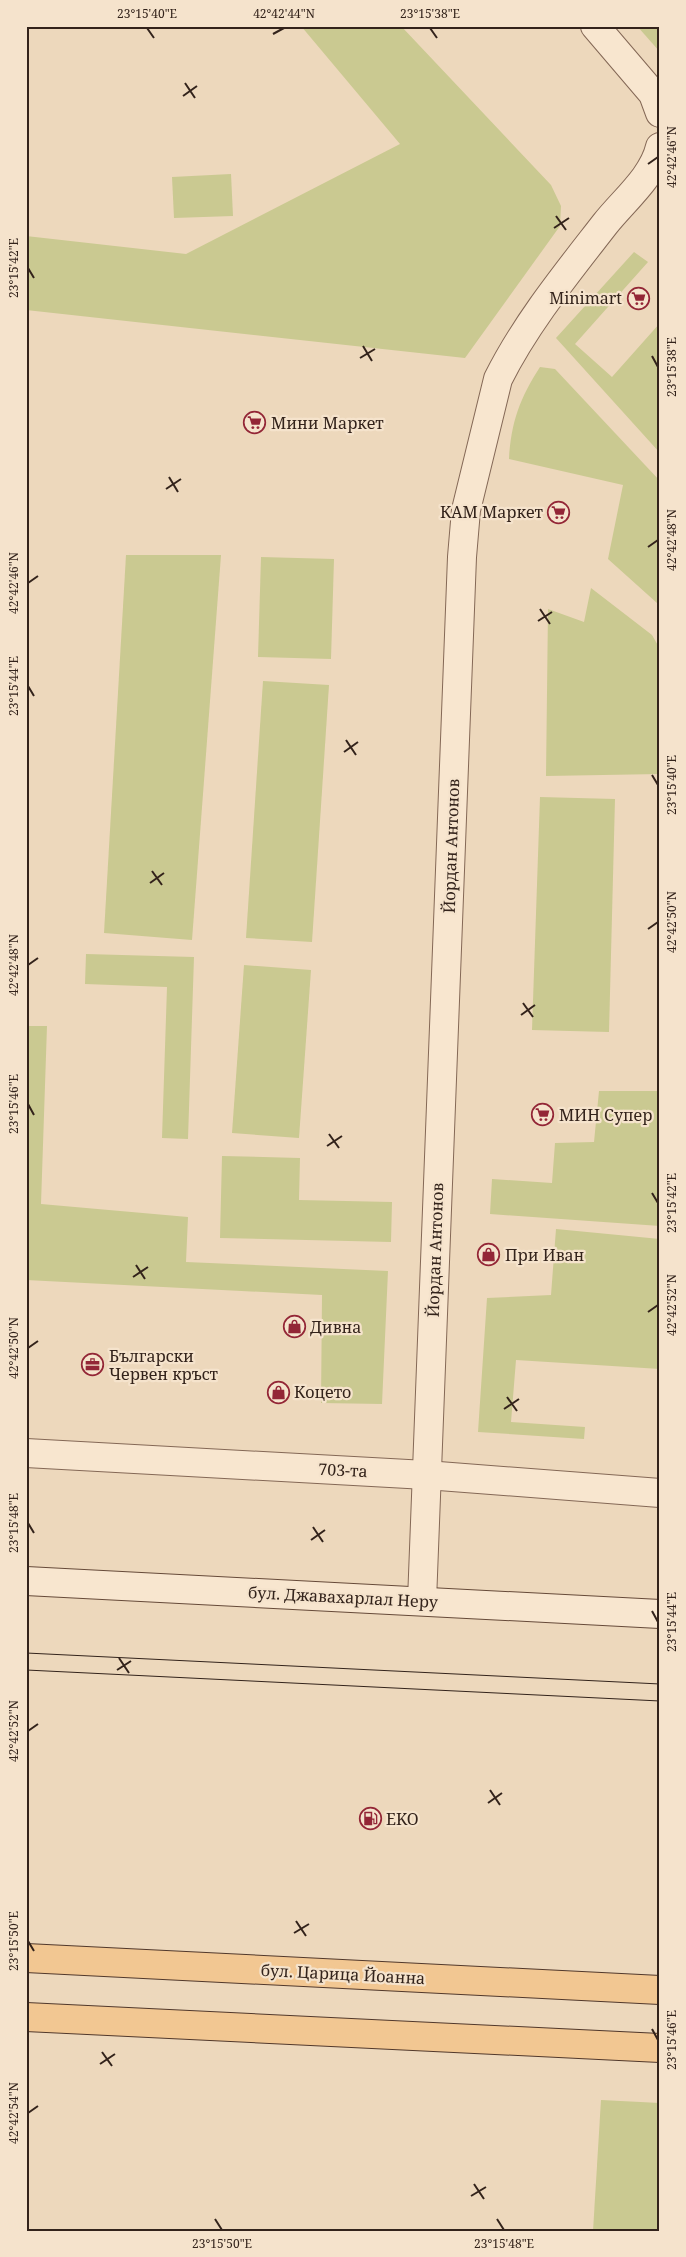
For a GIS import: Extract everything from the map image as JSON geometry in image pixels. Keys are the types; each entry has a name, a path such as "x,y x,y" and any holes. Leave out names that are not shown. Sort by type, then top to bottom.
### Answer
{"main road":[{"name":"бул. Царица Йоанна","path":"26,1958 660,1990"},
{"path":"26,2017 660,2048"}],"street":[{"path":"595,26 653,94 660,114"},
{"name":"Йордан Антонов","path":"422,1601 462,557 466,510 498,378 504,366 529,325 605,224 654,166 660,147"},
{"name":"703-та","path":"26,1453 426,1475 660,1493"},
{"name":"бул. Джавахарлал Неру","path":"26,1581 660,1614"}],"shaded area":[{"path":"301,26 401,26 551,185 561,206 560,226 465,358 26,310 26,236 186,254 400,144"},
{"path":"637,26 660,26 660,52"},
{"path":"231,174 233,216 174,218 172,177"},
{"path":"634,252 648,262 575,344 612,377 660,323 660,453 556,338"},
{"path":"540,367 555,369 660,481 660,599 657,603 608,559 623,485 509,459 514,422 527,389"},
{"path":"126,555 221,555 192,940 104,933"},
{"path":"261,557 334,559 331,659 258,657"},
{"path":"591,588 652,635 660,649 660,774 546,776 548,609 584,622"},
{"path":"263,681 329,685 312,942 246,938"},
{"path":"540,797 615,799 609,1032 532,1030"},
{"path":"86,954 194,957 188,1139 162,1138 167,987 85,984"},
{"path":"244,965 311,970 299,1138 232,1133"},
{"path":"26,1026 47,1026 41,1204 188,1217 186,1262 388,1271 382,1404 321,1403 322,1295 26,1280"},
{"path":"599,1091 660,1091 660,1226 490,1214 492,1179 552,1183 555,1143 594,1142"},
{"path":"222,1156 300,1158 299,1200 392,1202 391,1242 220,1238"},
{"path":"556,1229 660,1239 660,1369 516,1360 511,1422 585,1427 584,1439 478,1432 487,1298 551,1295"},
{"path":"601,2100 660,2103 660,2231 593,2231"}],"tram line":[{"path":"26,1653 660,1684"},
{"path":"26,1670 660,1701"}],"place":[{"name":"Minimart","path":"638,298"},
{"name":"Мини Маркет","path":"255,423"},
{"name":"КАМ Маркет","path":"559,512"},
{"name":"МИН Супер","path":"543,1115"},
{"name":"При Иван","path":"489,1255"},
{"name":"Дивна","path":"294,1327"},
{"name":"Български Червен кръст","path":"93,1365"},
{"name":"Коцето","path":"278,1392"},
{"name":"EKO","path":"370,1819"}]}
